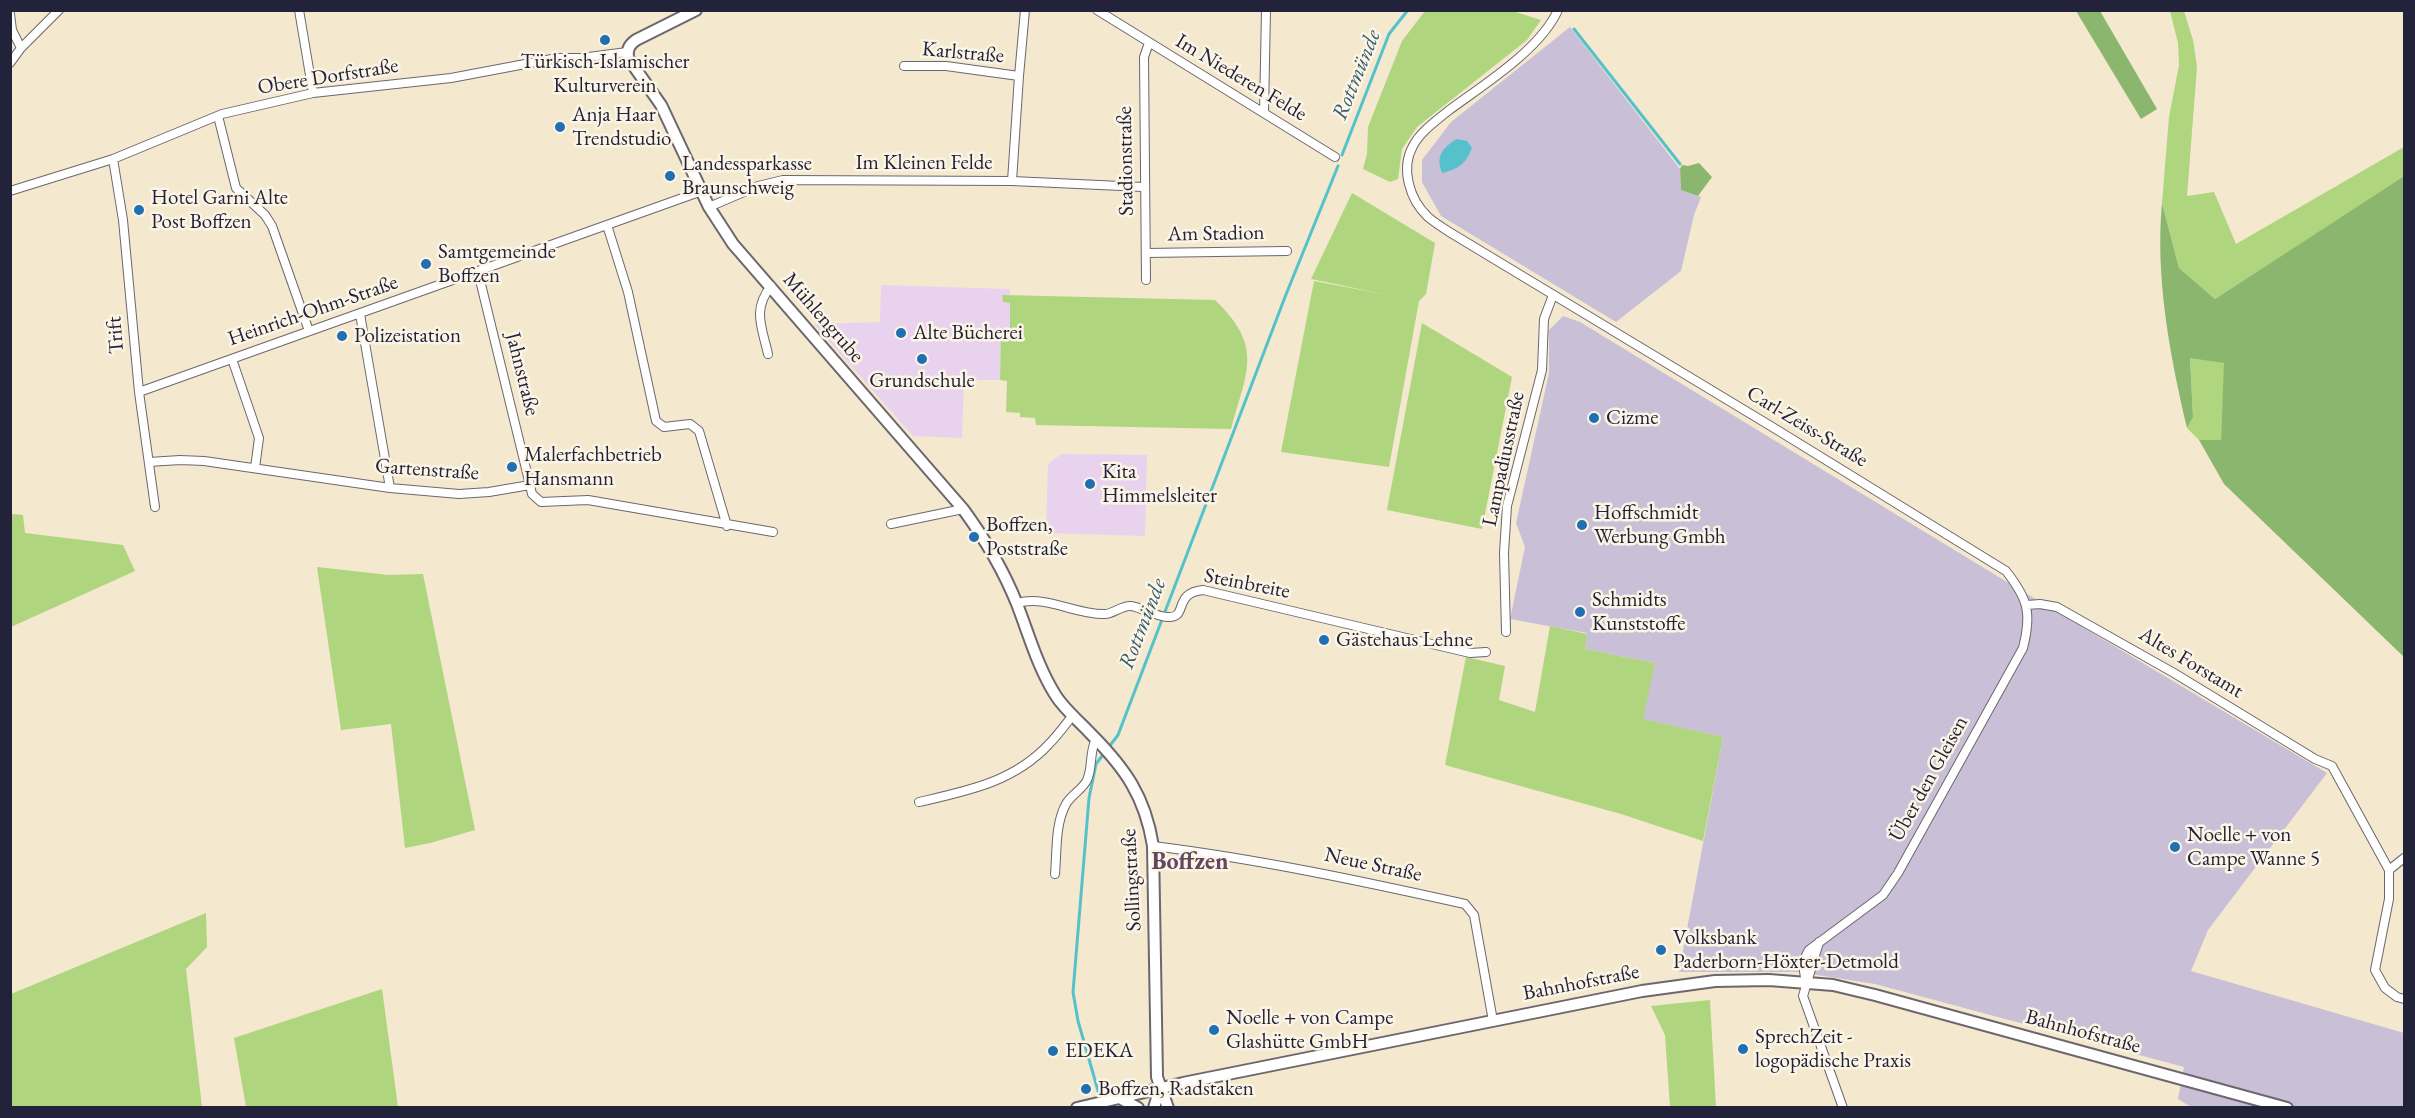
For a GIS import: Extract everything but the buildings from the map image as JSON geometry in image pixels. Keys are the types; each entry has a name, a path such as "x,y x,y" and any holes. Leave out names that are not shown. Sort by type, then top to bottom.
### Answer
{"main road":[{"path":"629,48 696,10"},
{"name":"Mühlengrube","path":"629,48 628,58 661,105 709,207 733,244 963,509 993,552 1017,603 1042,670"},
{"name":"Sollingstraße","path":"1042,670 1056,697 1113,756 1142,800 1149,822 1153,846 1157,1077 1160,1088"},
{"name":"Bahnhofstraße","path":"1077,1107 1621,994 1715,981 1769,980 1833,985 2287,1107"},
{"path":"1154,1107 1160,1088"},
{"path":"1160,1088 1168,1107"},
{"path":"1112,1099 1138,1107"}],"street":[{"path":"10,63 21,48 59,10"},
{"path":"299,10 313,93"},
{"path":"1012,182 1018,76 1025,10"},
{"name":"Im Niederen Felde","path":"1097,10 1335,157"},
{"path":"1264,112 1266,10"},
{"name":"Carl-Zeiss-Straße","path":"1558,10 1552,24 1534,44 1435,122 1418,139 1408,159 1406,171 1408,184 1414,197 1427,216 1451,233 2006,571 2019,588 2027,605"},
{"path":"10,14 12,30 21,48"},
{"name":"Stadionstraße","path":"1146,280 1143,187 1144,57 1149,43"},
{"name":"Obere Dorfstraße","path":"10,191 113,159 218,116 313,93 451,78 557,58 581,58 629,48"},
{"name":"Karlstraße","path":"904,66 946,66 1018,76"},
{"path":"218,116 236,188 265,215 272,226 309,331"},
{"name":"Trift","path":"113,159 123,220 139,392 155,507"},
{"name":"Im Kleinen Felde","path":"709,207 758,186 783,180 1012,182 1143,187"},
{"name":"Heinrich-Ohm-Straße","path":"139,392 702,191"},
{"path":"607,225 628,292 656,421 664,427 690,424 699,431 727,526"},
{"name":"Am Stadion","path":"1146,253 1287,251"},
{"name":"Jahnstraße","path":"478,272 530,485"},
{"path":"768,354 759,308 762,297 771,286"},
{"name":"Lampadiusstraße","path":"1506,633 1503,553 1508,506 1542,370 1544,319 1553,295"},
{"path":"360,314 390,488"},
{"path":"232,359 259,438 255,468"},
{"name":"Gartenstraße","path":"149,462 180,460 255,468 390,488 459,494 530,485"},
{"path":"530,485 532,494 541,502 588,500 727,526 773,532"},
{"path":"891,524 963,509"},
{"name":"Steinbreite","path":"1017,603 1039,601 1106,615 1128,605 1164,617 1176,616 1180,612 1185,596 1192,591 1203,590 1470,652 1486,652"},
{"name":"Altes Forstamt","path":"2027,605 2040,604 2057,607 2174,673 2315,759 2332,766 2389,870"},
{"name":"Über den Gleisen","path":"1806,982 1812,971 1819,942 1883,895 1898,873 2023,648 2029,627 2027,605"},
{"path":"919,802 978,789 999,780 1035,757 1073,715"},
{"path":"1055,874 1061,816 1073,794 1085,784 1089,777 1091,752 1099,742"},
{"name":"Neue Straße","path":"1153,846 1299,868 1465,904 1474,915 1493,1020"},
{"path":"2404,858 2389,870 2388,899 2375,970 2385,988 2404,999"},
{"path":"1806,982 1803,996 1807,1011 1843,1107"}],"shaded area":[{"path":"1570,27 1680,169 1681,190 1701,197 1694,215 1681,271 1616,322 1441,216 1422,182 1422,160 1451,122"},
{"name":"Grundschule","path":"881,285 1010,289 1010,328 1001,328 1000,380 964,380 962,438 913,436 814,324 880,322"},
{"path":"1563,316 1580,322 2007,582 2327,773 2208,930 2191,971 2404,1033 2404,1107 2191,1107 2178,1099 2184,1067 1875,984 1798,972 1679,972 1723,737 1642,719 1655,663 1585,649 1587,633 1510,619 1525,547 1516,523 1549,373 1549,330"},
{"path":"1061,454 1147,455 1145,536 1046,533 1048,464"}],"green space":[{"path":"1425,11 1512,11 1541,20 1527,40 1417,127 1402,149 1398,179 1390,182 1363,169 1367,154 1368,127 1402,41"},
{"path":"2076,11 2100,11 2157,109 2141,119"},
{"path":"2170,11 2184,11 2193,40 2197,67 2187,196 2214,192 2236,244 2404,147 2404,176 2215,299 2179,268 2162,203 2169,117 2179,65 2178,43"},
{"path":"1699,163 1712,177 1698,196 1681,190 1680,169 1682,165"},
{"path":"2404,176 2404,657 2224,484 2199,440 2221,440 2224,363 2190,358 2193,417 2187,428 2170,345 2162,288 2160,231 2162,203 2179,268 2215,299"},
{"path":"1352,193 1435,243 1426,294 1419,301 1389,467 1281,452 1314,281 1388,295 1311,279"},
{"path":"1002,295 1215,300 1230,317 1246,346 1246,375 1231,429 1036,425 1035,418 1020,417 1020,413 1006,412 1007,381 1000,380 1001,328 1010,328 1010,303 1003,302"},
{"path":"1422,323 1512,377 1482,529 1387,510"},
{"path":"2190,357 2225,363 2221,440 2199,440 2187,428 2193,417"},
{"path":"11,514 23,515 25,533 123,545 135,571 11,627"},
{"path":"317,567 388,575 423,574 475,830 405,848 391,724 341,730"},
{"path":"1550,626 1587,634 1585,649 1655,663 1643,719 1723,737 1703,841 1621,814 1445,765 1466,657 1505,666 1499,700 1535,712"},
{"path":"206,913 207,947 186,969 202,1107 11,1107 11,994"},
{"path":"382,989 398,1107 246,1107 234,1038"},
{"path":"1710,1000 1716,1107 1670,1107 1665,1035 1651,1006"}],"water":[{"path":"1457,139 1467,141 1472,148 1470,154 1461,165 1442,173 1440,157 1448,145"}],"waterway":[{"name":"Rottmünde","path":"1342,155 1389,34 1408,10"},
{"path":"1574,29 1680,164"},
{"name":"Rottmünde","path":"1103,1108 1078,1021 1073,992 1089,798 1096,764 1118,735 1285,297 1338,166"}],"place":[{"name":"Türkisch-Islamischer Kulturverein","path":"605,40"},
{"name":"Anja Haar Trendstudio","path":"560,127"},
{"name":"Landessparkasse Braunschweig","path":"670,176"},
{"name":"Hotel Garni Alte Post Boffzen","path":"139,210"},
{"name":"Samtgemeinde Boffzen","path":"426,264"},
{"name":"Alte Bücherei","path":"901,333"},
{"name":"Polizeistation","path":"342,336"},
{"name":"Grundschule","path":"922,359"},
{"name":"Cizme","path":"1594,418"},
{"name":"Malerfachbetrieb Hansmann","path":"512,467"},
{"name":"Kita Himmelsleiter","path":"1090,484"},
{"name":"Hoffschmidt Werbung Gmbh","path":"1582,525"},
{"name":"Boffzen, Poststraße","path":"974,537"},
{"name":"Schmidts Kunststoffe","path":"1580,612"},
{"name":"Gästehaus Lehne","path":"1324,640"},
{"name":"Noelle + von Campe Wanne 5","path":"2175,847"},
{"name":"Volksbank Paderborn-Höxter-Detmold","path":"1661,950"},
{"name":"Noelle + von Campe Glashütte GmbH","path":"1214,1030"},
{"name":"SprechZeit - logopädische Praxis","path":"1743,1049"},
{"name":"EDEKA","path":"1053,1051"},
{"name":"Boffzen, Radstaken","path":"1086,1089"}],"district":[{"name":"Boffzen","path":"1190,862"}]}
